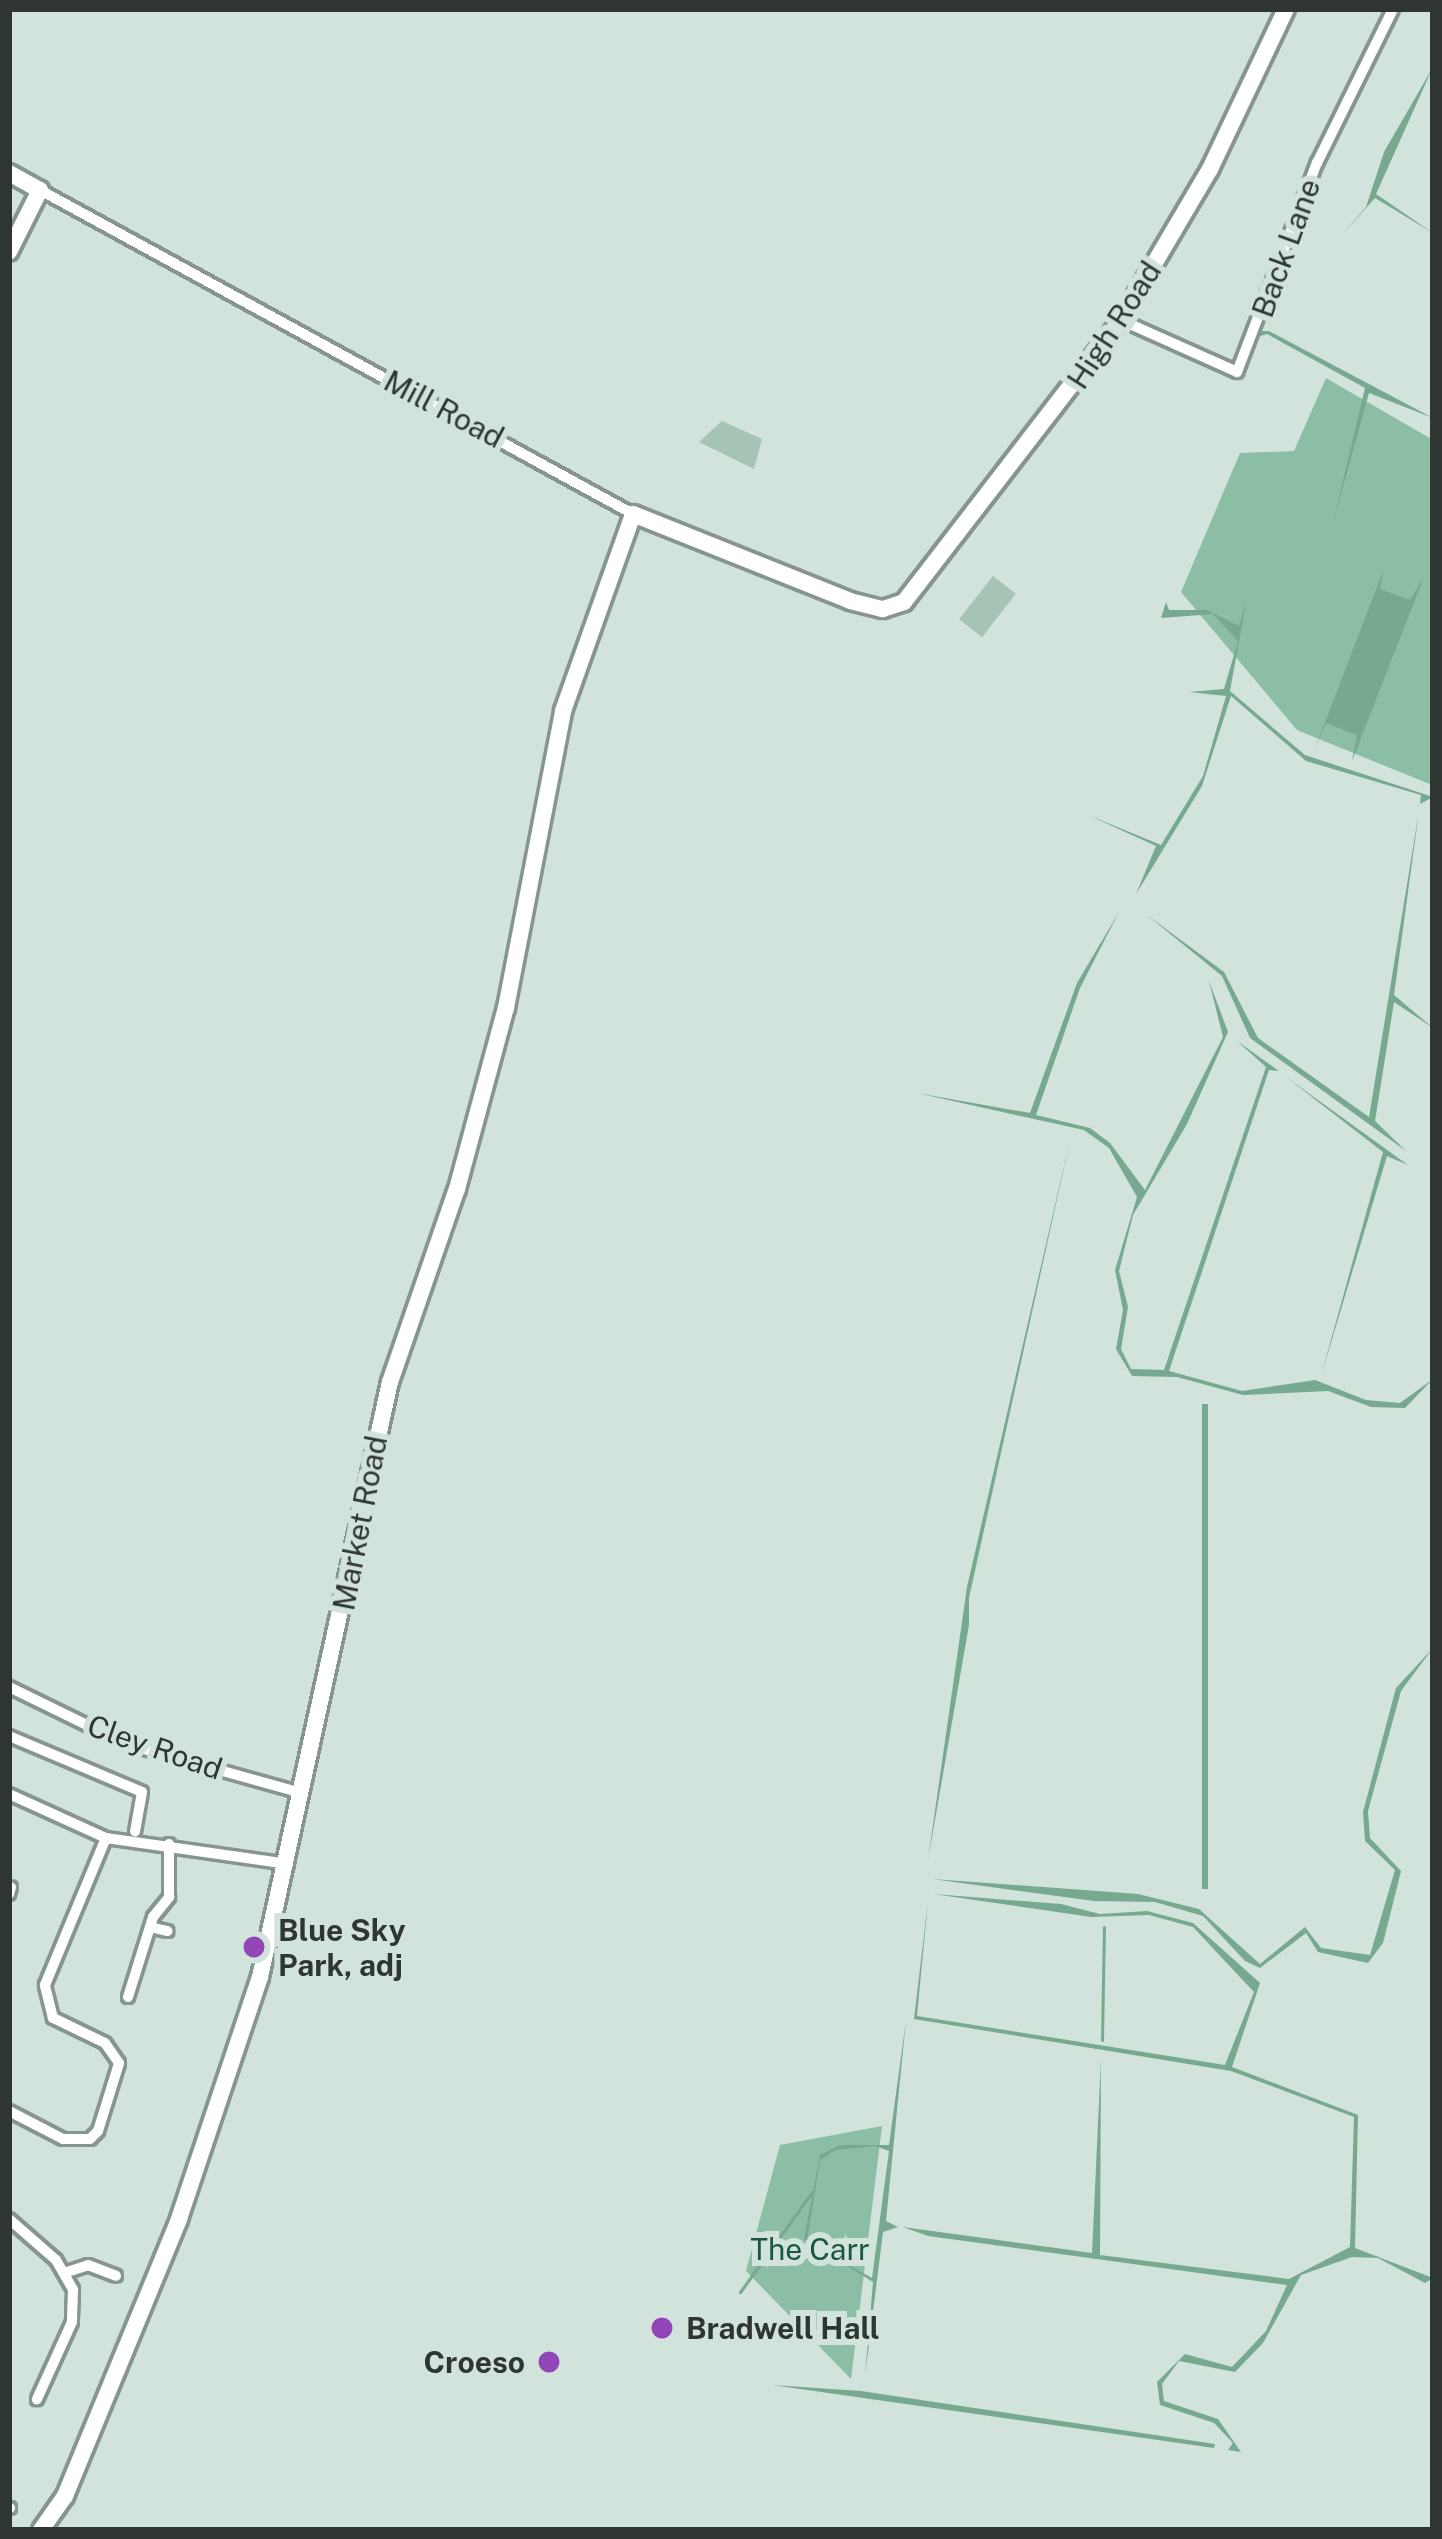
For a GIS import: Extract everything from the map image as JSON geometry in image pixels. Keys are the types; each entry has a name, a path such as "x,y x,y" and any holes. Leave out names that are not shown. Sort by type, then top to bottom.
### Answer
{"street":[{"name":"High Road","path":"894,607 956,543 1121,320 1210,169 1286,9"},
{"name":"Back Lane","path":"1121,320 1238,372 1317,164 1393,9"},
{"name":"Mill Road","path":"9,173 633,514 850,601 894,607"},
{"path":"9,252 40,190"},
{"name":"Market Road","path":"45,2525 182,2210 260,1977 305,1794 390,1382 457,1189 506,1008 563,711 633,514"},
{"name":"Cley Road","path":"9,1687 140,1749 305,1794"},
{"path":"9,1736 142,1792 135,1831"},
{"path":"9,1794 106,1838 288,1864"},
{"path":"9,2111 63,2138 90,2139 98,2131 119,2063 105,2043 53,2018 45,1985 106,1838"},
{"path":"128,1997 150,1927 169,1897 169,1844"},
{"path":"150,1927 168,1931"},
{"path":"9,2219 67,2272 72,2322 38,2399"},
{"path":"67,2272 88,2266 116,2276"}],"shaded area":[{"path":"1433,67 1376,194 1433,233 1375,198 1341,236 1366,207 1384,152"},
{"path":"1260,331 1269,331 1433,418 1369,393 1333,523 1365,388 1267,334 1257,337"},
{"path":"722,421 762,439 754,469 699,442"},
{"path":"1383,571 1380,589 1410,600 1424,577 1352,761 1357,735 1326,723 1314,751"},
{"path":"993,576 1016,594 982,637 959,619"},
{"path":"1166,602 1169,610 1207,610 1239,626 1246,603 1230,691 1305,755 1433,797 1420,804 1421,795 1306,761 1231,696 1202,786 1136,894 1156,846 1088,815 1161,845 1203,776 1226,696 1189,692 1224,689 1238,641 1213,614 1161,618"},
{"path":"1419,811 1394,995 1433,1028 1394,1002 1375,1121 1406,1151 1250,1038 1222,976 1147,915 1224,972 1258,1038 1369,1117"},
{"path":"1119,912 1080,988 1036,1115 1090,1128 1110,1143 1145,1190 1223,1037 1209,981 1228,1032 1187,1124 1133,1215 1119,1271 1128,1307 1121,1349 1131,1369 1164,1370 1266,1067 1237,1041 1279,1071 1269,1070 1169,1371 1242,1391 1315,1380 1366,1400 1400,1403 1433,1379 1405,1408 1371,1407 1328,1391 1243,1395 1177,1377 1132,1376 1116,1349 1123,1310 1115,1270 1137,1197 1109,1148 1084,1130 917,1093 1030,1113 1077,983"},
{"path":"1286,1077 1408,1165 1387,1156 1321,1376 1383,1152"},
{"path":"1070,1140 969,1598 969,1625 928,1860 967,1587"},
{"path":"1202,1404 1208,1404 1208,1889 1202,1889"},
{"path":"1433,1648 1401,1691 1368,1811 1370,1838 1401,1871 1383,1943 1368,1963 1318,1952 1306,1933 1260,1968 1245,1961 1203,1916 1155,1902 1094,1901 932,1879 1138,1894 1199,1909 1260,1964 1305,1927 1321,1948 1370,1955 1395,1870 1365,1841 1363,1812 1396,1688"},
{"path":"933,1894 1061,1904 1100,1914 1147,1911 1193,1923 1260,1983 1232,2067 1358,2115 1355,2248 1433,2278 1425,2283 1378,2258 1352,2257 1301,2275 1263,2343 1235,2372 1179,2361 1162,2384 1164,2401 1218,2419 1241,2452 1228,2450 1233,2443 1214,2423 1160,2405 1157,2382 1185,2354 1232,2367 1266,2331 1287,2285 928,2236 903,2227 1092,2253 1101,2059 1100,2255 1289,2279 1350,2247 1354,2117 1231,2071 914,2019 928,1901 917,2016 1225,2065 1254,1992 1193,1927 1149,1915 1091,1917"},
{"path":"906,2020 886,2221 898,2227 883,2232 865,2376 873,2282 809,2242 872,2278 889,2151 875,2146 835,2150 820,2160 807,2241 804,2239 820,2155 840,2145 889,2145"},
{"path":"772,2385 861,2391 1215,2444 1214,2448"}],"green space":[{"path":"1326,378 1433,440 1432,785 1297,730 1181,592 1240,453 1294,451"},
{"name":"The Carr","path":"882,2126 851,2379 746,2271 780,2145"}],"waterway":[{"path":"1102,2040 1104,1927"},
{"path":"740,2292 812,2192"}],"place":[{"name":"Blue Sky Park, adj","path":"254,1947"},
{"name":"Bradwell Hall","path":"662,2328"},
{"name":"Croeso","path":"549,2362"}]}
